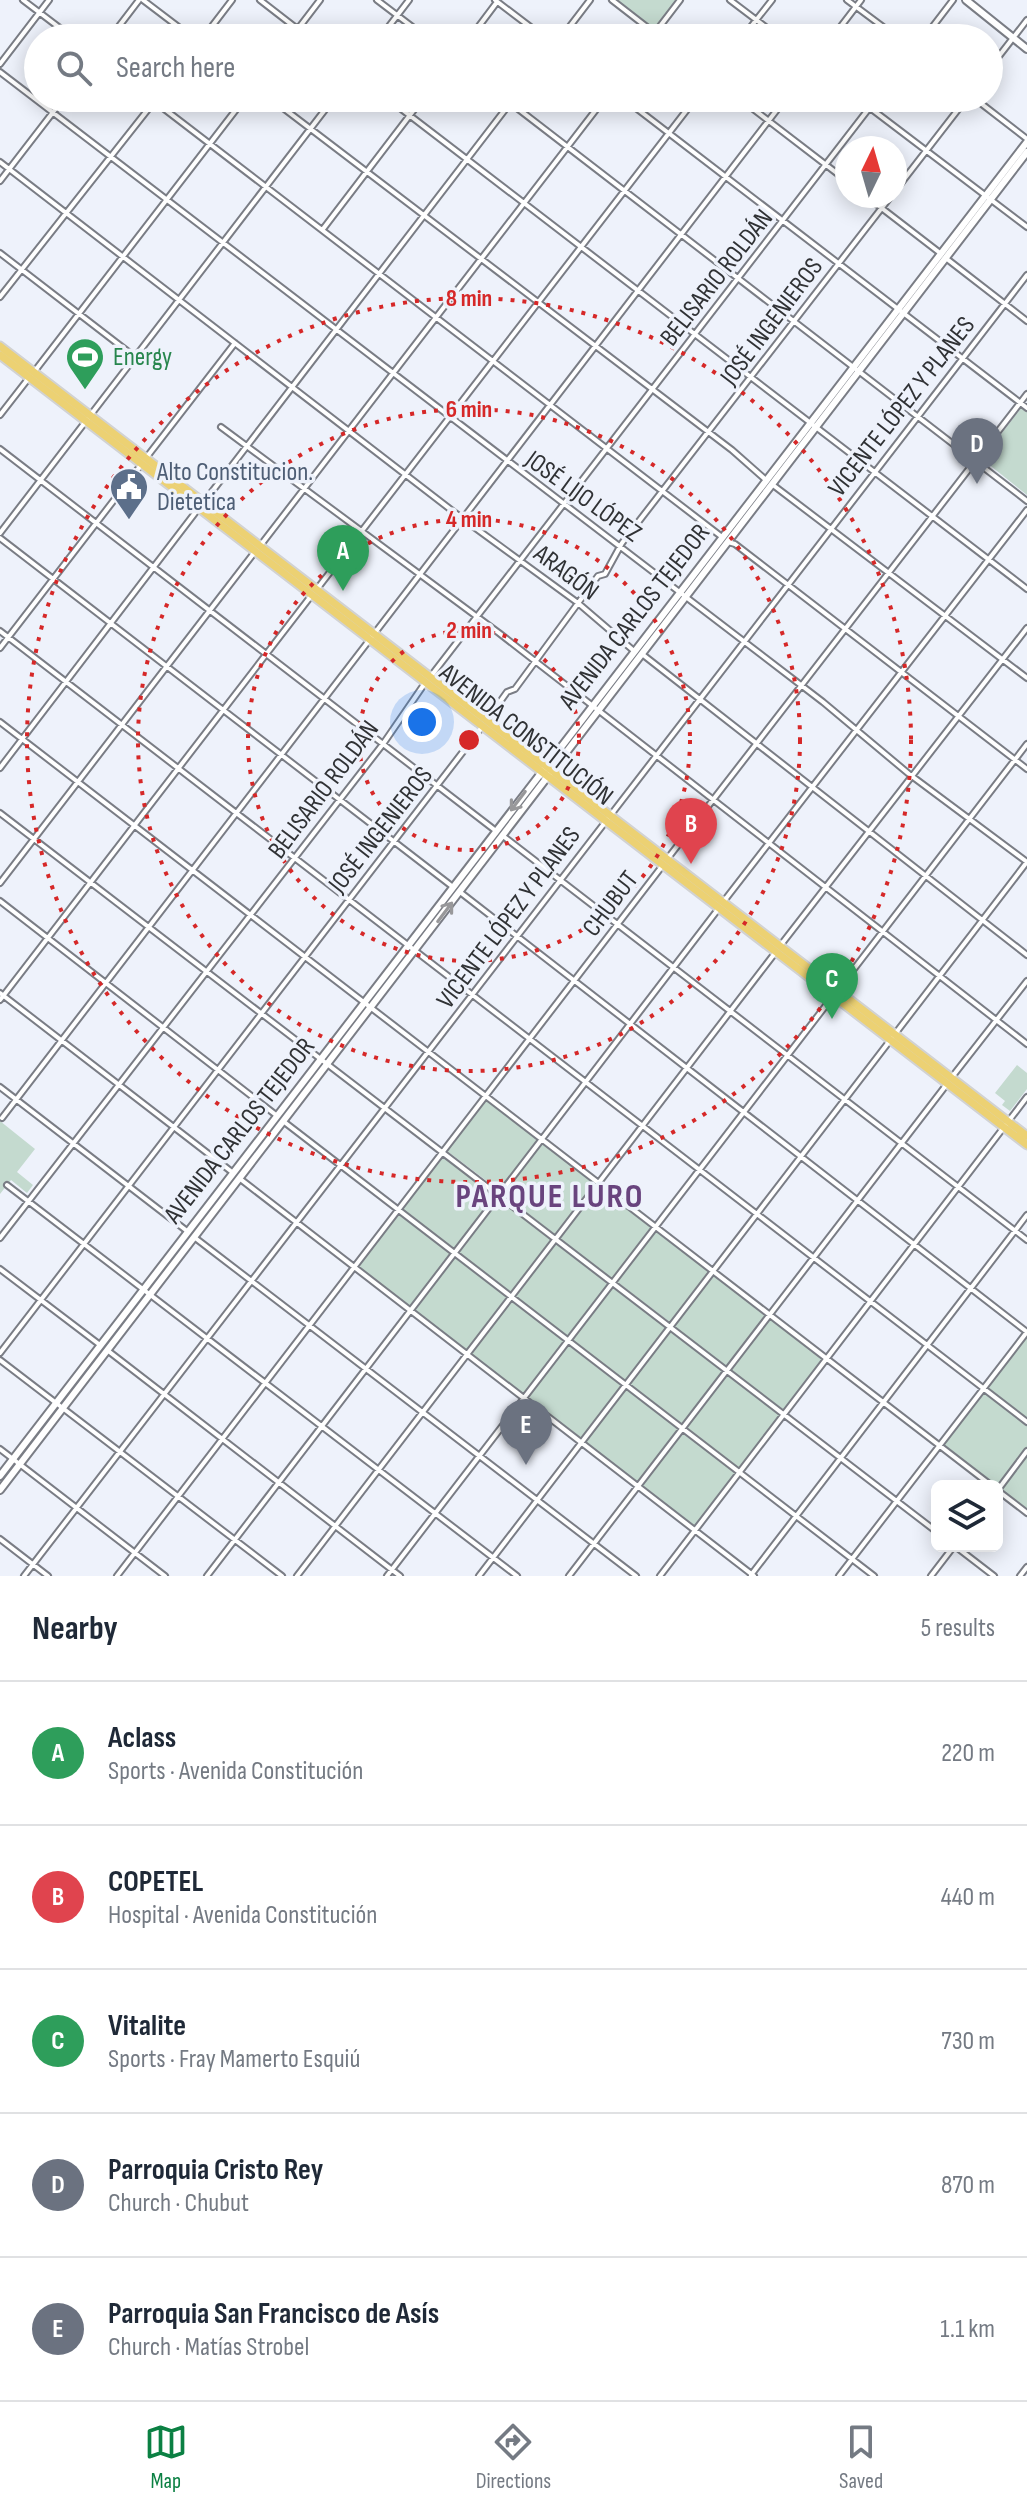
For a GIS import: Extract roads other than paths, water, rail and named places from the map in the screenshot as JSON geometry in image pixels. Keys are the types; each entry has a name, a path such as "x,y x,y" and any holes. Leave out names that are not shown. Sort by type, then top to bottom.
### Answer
{"main road":[{"path":"966,0 996,24"},
{"path":"1003,30 1027,49"},
{"name":"AVENIDA CARLOS TEJEDOR","path":"988,198 1027,141"},
{"name":"AVENIDA CARLOS TEJEDOR","path":"60,1405 150,1295 503,836 591,707 634,651 682,596 988,198 1027,152"},
{"name":"AVENIDA CONSTITUCIÓN","path":"0,346 31,375"},
{"name":"AVENIDA CONSTITUCIÓN","path":"0,355 31,375 721,905 1006,1125 1027,1145"},
{"name":"AVENIDA CARLOS TEJEDOR","path":"60,1405 100,1345 276,1116 496,831 598,712 643,654 682,596"},
{"name":"AVENIDA CONSTITUCIÓN","path":"1006,1125 1027,1136"},
{"path":"0,1476 60,1405"},
{"path":"0,1490 60,1405"}],"street":[{"path":"23,0 55,24"},
{"path":"30,24 49,0"},
{"path":"121,24 141,0 174,24"},
{"path":"214,24 232,0"},
{"path":"260,0 291,24"},
{"path":"302,24 320,0"},
{"path":"377,0 409,24"},
{"path":"390,24 409,0"},
{"path":"572,24 590,0"},
{"path":"612,0 639,24"},
{"path":"662,24 680,0"},
{"path":"730,0 761,24"},
{"path":"753,24 772,0"},
{"path":"847,0 879,24"},
{"path":"843,24 861,0"},
{"path":"935,24 953,0"},
{"path":"480,24 497,1 527,24"},
{"path":"1003,51 1027,20"},
{"path":"0,64 24,32"},
{"name":"JOSÉ LIJO LÓPEZ","path":"0,72 24,91"},
{"path":"0,297 68,214 145,112"},
{"path":"171,112 1027,769"},
{"path":"0,415 234,112"},
{"path":"288,112 1027,678"},
{"path":"323,112 0,536 460,892 516,939 1027,1332 839,1576"},
{"path":"406,112 1027,589"},
{"path":"322,230 412,112"},
{"path":"0,768 503,112"},
{"path":"526,112 567,147 1027,501"},
{"path":"0,883 594,112"},
{"path":"641,112 1027,408"},
{"path":"686,112 1,996 752,1575 1027,1215"},
{"path":"757,112 835,171"},
{"path":"2,1118 775,112"},
{"name":"BELISARIO ROLDÁN","path":"0,1238 867,112"},
{"path":"875,112 1027,227"},
{"name":"JOSÉ INGENIEROS","path":"907,176 956,112"},
{"path":"991,112 1027,141"},
{"path":"0,181 52,113"},
{"name":"JOSÉ LIJO LÓPEZ","path":"52,113 1027,862"},
{"name":"ARAGÓN","path":"0,162 463,519 578,603 634,651 643,654 699,700 758,742 1027,955"},
{"path":"882,209 1027,321"},
{"name":"JOSÉ INGENIEROS","path":"0,1353 507,692 515,689 532,660 598,576 605,574 620,549 882,209"},
{"path":"0,253 135,357"},
{"name":"VICENTE LÓPEZ Y PLANES","path":"24,1576 787,587 805,558 831,529 1027,275"},
{"path":"0,648 235,343"},
{"name":"CHUBUT","path":"117,1576 1027,394"},
{"path":"221,427 477,617 1027,1044"},
{"path":"0,449 1027,1240"},
{"path":"207,1576 1027,510"},
{"path":"297,1576 1027,628"},
{"path":"0,631 471,997 1027,1422"},
{"path":"0,722 985,1480"},
{"path":"387,1576 1027,744"},
{"path":"0,813 931,1527"},
{"path":"479,1576 1027,862"},
{"path":"0,901 874,1576"},
{"path":"569,1576 1027,981"},
{"path":"0,1087 636,1576"},
{"path":"660,1576 1027,1097"},
{"path":"7,1185 517,1576"},
{"path":"0,1269 400,1576"},
{"path":"0,1360 282,1576"},
{"path":"0,1449 165,1576"},
{"path":"1003,1480 1027,1451"},
{"path":"1003,1494 1027,1513"},
{"path":"0,1539 48,1576"},
{"path":"931,1576 949,1552"},
{"path":"962,1552 994,1576"},
{"path":"1020,1576 1027,1567"}],"place":[{"name":"Energy","path":"85,391"},
{"name":"Parroquia Cristo Rey","path":"977,484"},
{"name":"Alto Constitucion. Dietetica","path":"129,521"},
{"name":"Aclass","path":"343,591"},
{"name":"COPETEL","path":"691,864"},
{"name":"Vitalite","path":"832,1019"},
{"name":"Parroquia San Francisco de Asís","path":"526,1465"}],"district":[{"name":"PARQUE LURO","path":"550,1196"}]}
